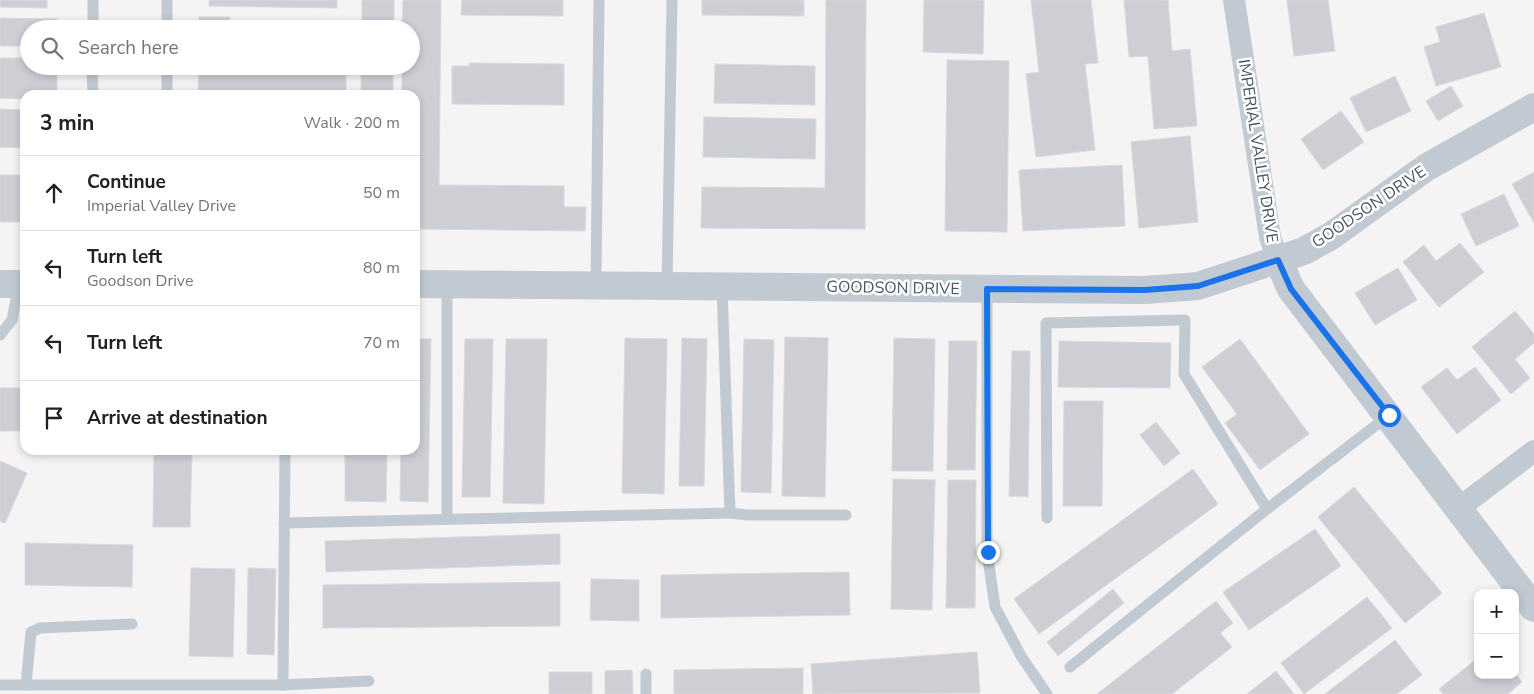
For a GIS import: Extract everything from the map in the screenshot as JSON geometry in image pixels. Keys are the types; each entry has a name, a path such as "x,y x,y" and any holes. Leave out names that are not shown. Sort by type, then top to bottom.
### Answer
{"street":[{"name":"IMPERIAL VALLEY DRIVE","path":"1234,0 1270,237 1291,289 1389,415 1534,608"},
{"name":"GOODSON DRIVE","path":"420,284 1145,290 1198,286 1304,251 1331,236 1427,167 1534,107"},
{"path":"1459,508 1534,451"}],"lane":[{"path":"93,0 93,20"},
{"path":"167,0 167,20"},
{"path":"596,286 598,0"},
{"path":"667,287 672,0"},
{"path":"92,75 93,90"},
{"path":"167,75 167,90"},
{"path":"0,335 12,320 15,284"},
{"path":"447,284 447,518"},
{"path":"722,287 730,513"},
{"path":"987,289 988,552 995,607 1021,656 1047,694"},
{"path":"1047,518 1046,323 1185,320 1184,374 1267,508"},
{"path":"1070,667 1267,508 1389,415"},
{"path":"283,685 285,455"},
{"path":"284,523 730,513 747,516 846,515"},
{"path":"26,685 30,632 40,628 132,624"},
{"path":"646,674 646,694"},
{"path":"0,685 262,690 283,685 369,681"}],"building":[{"path":"0,0 47,0 47,8 0,7"},
{"path":"209,0 337,0 337,8 209,6"},
{"path":"362,0 394,0 394,20 362,20"},
{"path":"403,0 441,0 439,185 564,186 564,207 586,207 585,231 420,229 420,90 402,90 402,75 420,75 420,20 402,20"},
{"path":"462,0 563,0 563,16 461,15"},
{"path":"702,0 804,0 804,16 702,15"},
{"path":"826,0 866,0 865,229 701,228 702,187 825,188"},
{"path":"924,0 984,0 983,54 923,52"},
{"path":"1031,0 1091,0 1098,63 1085,64 1095,150 1036,157 1026,74 1039,72"},
{"path":"1124,0 1168,0 1172,51 1190,49 1197,126 1154,129 1148,56 1129,57"},
{"path":"1287,0 1328,0 1335,51 1294,56"},
{"path":"1484,13 1501,67 1436,86 1424,47 1440,42 1436,27"},
{"path":"199,17 230,17 230,20 199,20"},
{"path":"0,18 57,19 20,20 20,46 0,46"},
{"path":"0,58 20,58 20,75 57,75 57,90 20,90 20,99 0,98"},
{"path":"947,60 1009,61 1007,232 945,231"},
{"path":"469,63 564,64 564,105 452,104 452,66 470,66"},
{"path":"715,64 815,66 815,105 714,103"},
{"path":"199,75 346,75 346,90 198,90"},
{"path":"361,75 393,75 393,90 361,90"},
{"path":"1395,76 1411,111 1366,132 1350,98"},
{"path":"1451,86 1463,106 1438,121 1426,101"},
{"path":"0,109 20,110 20,148 0,147"},
{"path":"1341,111 1364,142 1323,170 1301,139"},
{"path":"704,117 816,119 815,159 703,157"},
{"path":"1190,136 1198,222 1139,228 1131,142"},
{"path":"1122,165 1125,226 1023,231 1019,170"},
{"path":"1534,172 1534,223 1512,184"},
{"path":"0,175 20,175 20,222 0,222"},
{"path":"1504,194 1519,226 1476,246 1461,214"},
{"path":"1460,243 1484,272 1439,307 1403,262 1424,245 1436,261"},
{"path":"1398,268 1417,300 1375,325 1355,293"},
{"path":"1515,311 1534,334 1534,343 1515,359 1530,378 1511,394 1472,347"},
{"path":"785,337 828,338 825,497 782,496"},
{"path":"625,338 667,339 664,494 622,493"},
{"path":"682,338 707,339 704,486 679,486"},
{"path":"894,338 935,339 933,471 892,471"},
{"path":"420,339 431,339 428,502 400,501 401,455 420,455"},
{"path":"465,339 493,339 490,497 462,497"},
{"path":"506,339 547,339 544,504 503,503"},
{"path":"744,339 774,340 771,493 741,492"},
{"path":"1240,339 1309,434 1260,470 1225,423 1237,414 1202,367"},
{"path":"949,341 977,341 975,470 947,470"},
{"path":"1059,341 1171,343 1170,388 1058,387"},
{"path":"1012,351 1030,351 1028,497 1009,496"},
{"path":"1475,367 1501,400 1457,434 1421,387 1447,368 1457,380"},
{"path":"0,388 20,388 20,431 0,431"},
{"path":"1064,401 1103,401 1102,506 1063,506"},
{"path":"1156,422 1180,453 1164,466 1140,435"},
{"path":"154,455 192,455 190,527 153,527"},
{"path":"345,455 387,455 386,502 345,501"},
{"path":"0,461 27,473 5,523 0,521"},
{"path":"1193,469 1218,504 1039,634 1014,599"},
{"path":"893,479 935,480 932,610 891,609"},
{"path":"948,480 976,480 975,608 946,608"},
{"path":"1354,487 1442,593 1405,623 1318,517"},
{"path":"1315,529 1341,566 1249,630 1223,592"},
{"path":"560,534 560,564 326,572 325,541"},
{"path":"25,543 133,545 132,587 25,585"},
{"path":"191,568 235,569 233,657 189,656"},
{"path":"248,568 276,569 274,655 247,654"},
{"path":"849,572 850,615 661,618 661,575"},
{"path":"591,579 639,580 639,621 590,620"},
{"path":"560,582 560,626 323,628 323,585"},
{"path":"1113,589 1124,603 1058,656 1047,642"},
{"path":"1367,597 1392,628 1304,694 1281,663"},
{"path":"1216,601 1233,623 1220,633 1232,647 1172,694 1097,694"},
{"path":"1395,640 1422,675 1397,694 1325,694"},
{"path":"977,652 980,693 813,694 811,664"},
{"path":"1474,661 1474,679 1519,678 1522,682 1508,694 1443,694 1439,689"},
{"path":"803,668 803,694 674,694 674,670"},
{"path":"632,670 633,694 605,694 605,671"},
{"path":"1276,671 1294,694 1247,694"},
{"path":"549,672 592,672 592,694 549,694"}],"route":[{"path":"988,552 987,289 1145,290 1198,286 1278,260 1291,289 1389,415"}]}
